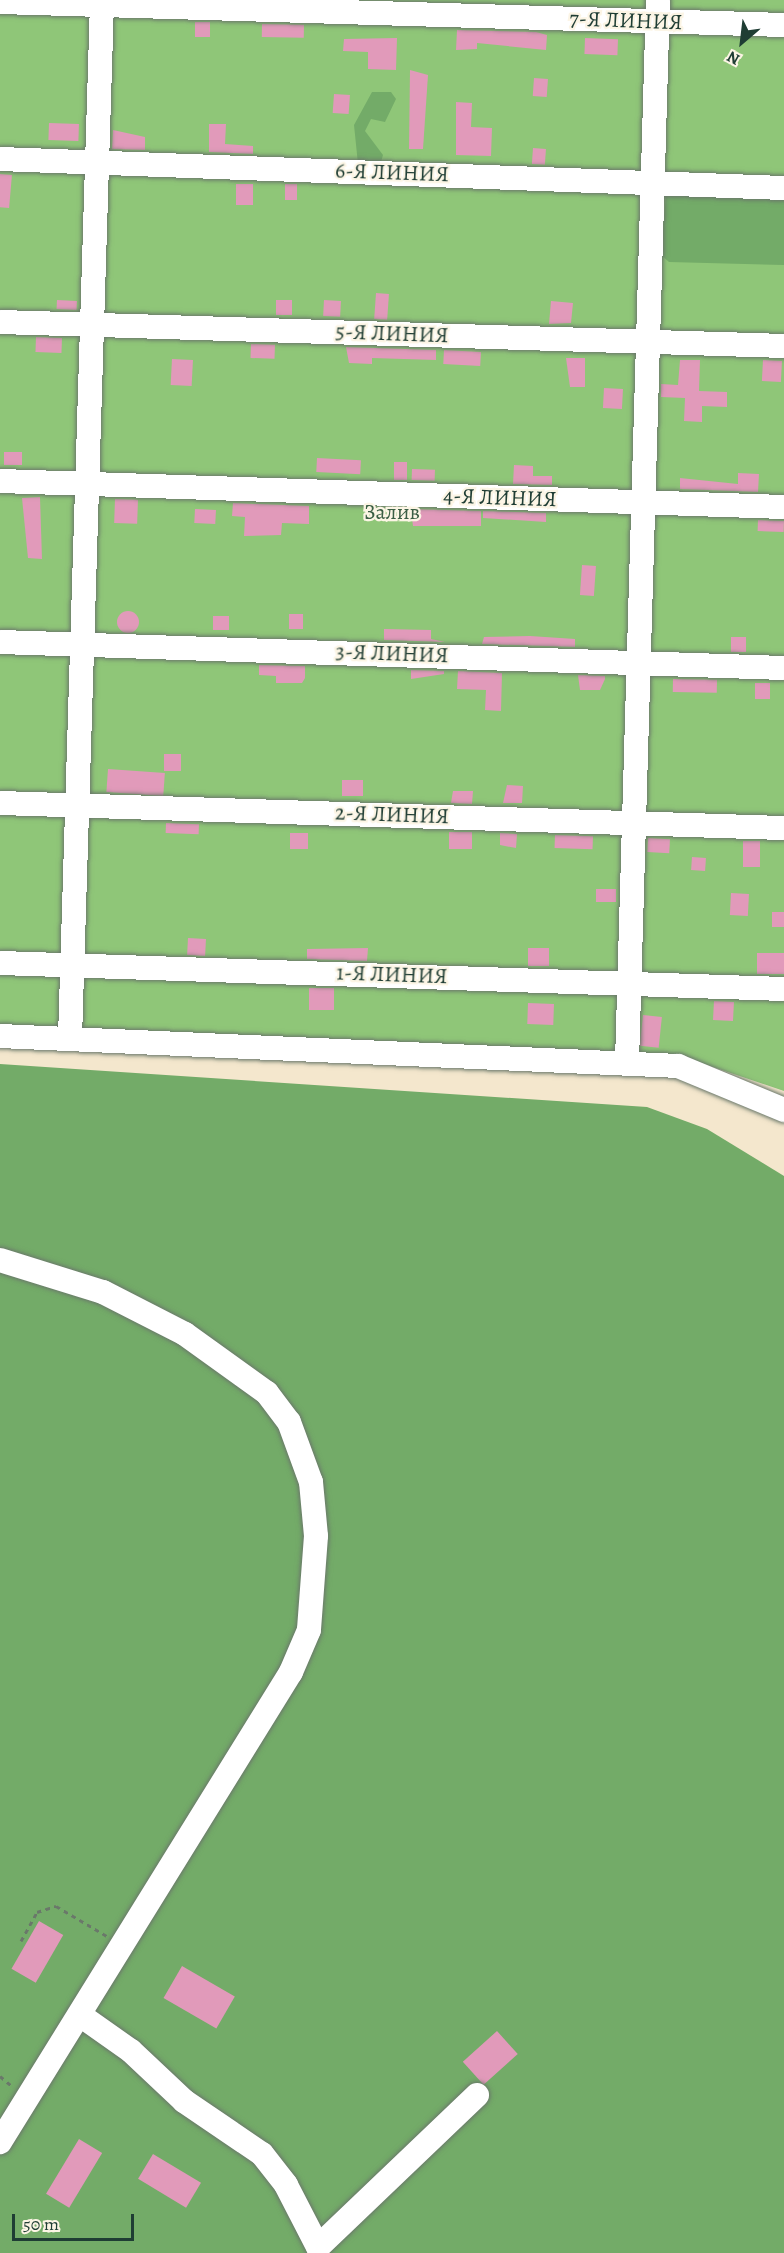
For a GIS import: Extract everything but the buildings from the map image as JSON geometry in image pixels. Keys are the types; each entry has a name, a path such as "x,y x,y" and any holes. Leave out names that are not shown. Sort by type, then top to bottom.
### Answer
{"street":[{"name":"7-Я ЛИНИЯ","path":"0,2 657,11 784,25"},
{"path":"70,1038 75,1010 69,965 79,645 93,325 102,2"},
{"path":"627,1062 649,342 648,239 655,182 657,11"},
{"name":"6-Я ЛИНИЯ","path":"0,159 784,188"},
{"name":"5-Я ЛИНИЯ","path":"0,322 784,346"},
{"name":"4-Я ЛИНИЯ","path":"0,482 784,507"},
{"name":"3-Я ЛИНИЯ","path":"0,642 784,668"},
{"name":"2-Я ЛИНИЯ","path":"0,803 784,828"},
{"name":"1-Я ЛИНИЯ","path":"0,963 784,989"},
{"path":"0,1036 678,1066 784,1110"},
{"path":"0,1260 103,1292 235,1366 267,1393 289,1422 311,1482 314,1590 301,1650 124,1946 0,2142"},
{"path":"80,2014 131,2051 184,2101 262,2154 286,2185 321,2250 477,2095"}],"path":[{"path":"21,1941 37,1912 56,1906 124,1946"}],"green space":[{"name":"Залив","path":"0,0 784,0 784,1091 707,1065 619,1054 0,1026"},
{"path":"372,92 391,92 396,99 385,122 371,119 365,131 383,155 381,162 358,164 354,125"},
{"path":"666,195 784,198 784,265 669,262 661,255"},
{"path":"0,1064 647,1107 707,1129 784,1176 784,2253 0,2253"}]}
